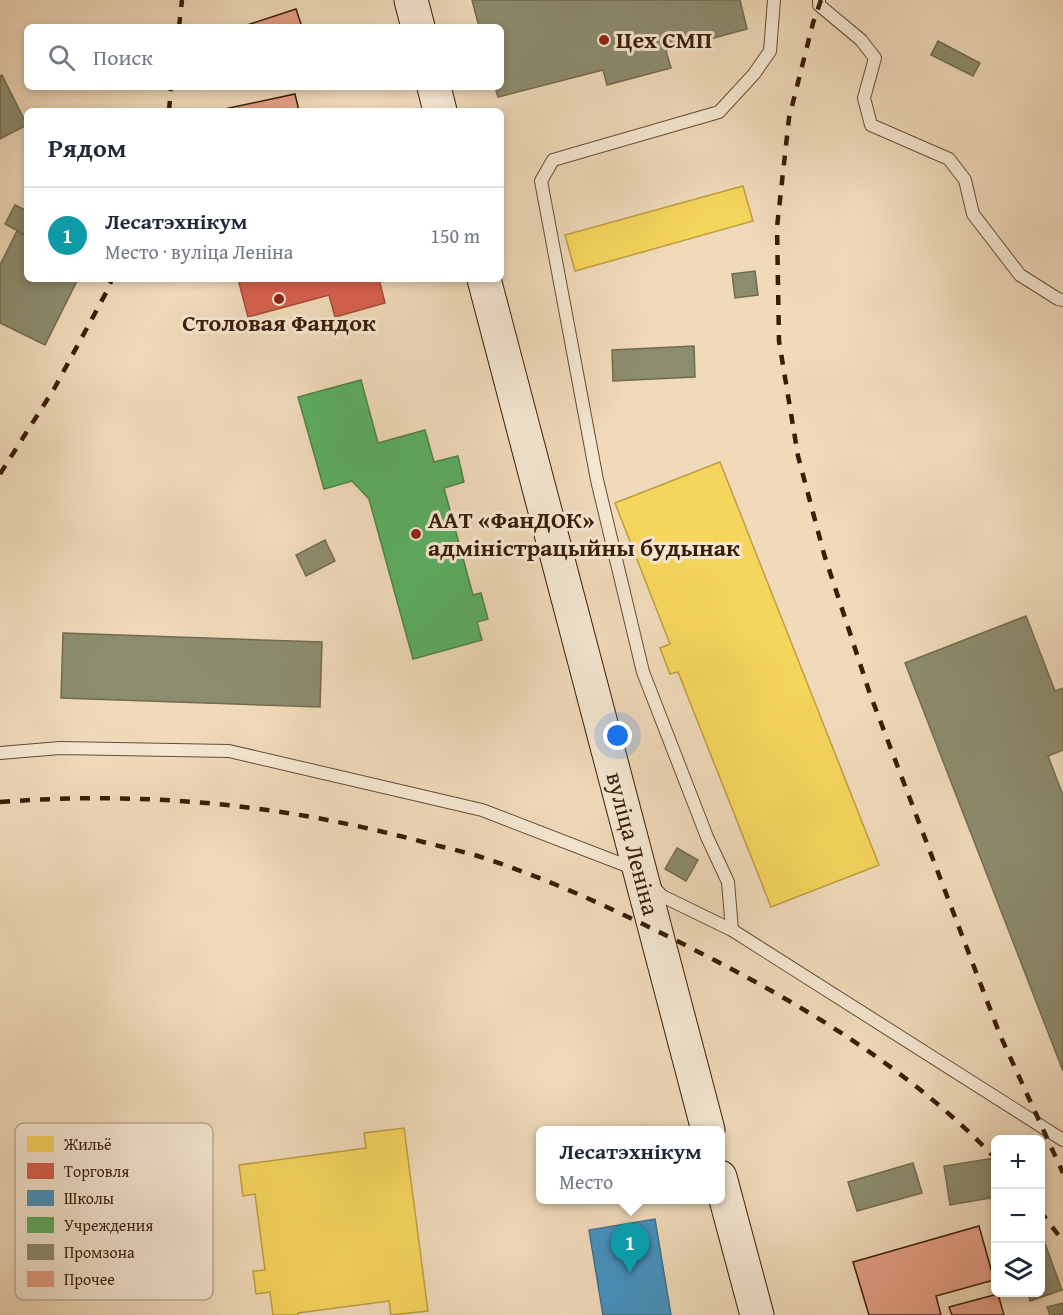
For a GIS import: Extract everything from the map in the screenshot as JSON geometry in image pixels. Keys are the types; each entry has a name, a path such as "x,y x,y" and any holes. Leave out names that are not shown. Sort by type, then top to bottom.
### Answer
{"main road":[{"path":"411,0 417,24"},
{"path":"435,90 439,108"},
{"name":"вуліца Леніна","path":"485,282 707,1126"},
{"path":"725,1196 757,1315"}],"lane":[{"path":"732,930 728,882 707,837 643,672 597,480 541,181 553,160 719,112 754,74 770,51 774,0"},
{"path":"819,0 819,4 861,40 875,58 864,98 872,125 949,159 965,180 973,214 1020,275 1063,300"},
{"path":"0,753 60,748 229,751 482,810 639,871 662,896 732,930 1063,1140"}],"building: Жильё":[{"path":"743,186 753,221 575,271 565,235"},
{"path":"720,462 879,865 771,907 678,672 670,674 660,648 670,644 615,503"},
{"path":"404,1128 428,1311 391,1315 389,1301 298,1313 298,1315 273,1315 270,1292 256,1294 253,1271 265,1270 255,1194 243,1196 239,1165 366,1148 364,1133"}],"building: Торговля":[{"name":"Столовая Фандок","path":"239,282 380,282 385,303 335,317 329,295 248,317"}],"building: Школы":[{"path":"655,1219 671,1315 603,1315 589,1230"}],"building: Учреждения":[{"path":"361,380 378,443 425,430 434,462 458,456 464,482 444,488 473,595 481,593 488,619 477,622 482,640 413,659 369,499 352,481 324,489 298,397"}],"building: Промзона":[{"name":"Цех СМП","path":"472,0 740,0 747,29 666,51 671,68 607,85 603,70 498,97 496,90 504,90 504,24 478,24"},
{"path":"938,41 980,63 973,76 931,55"},
{"path":"2,75 24,119 24,127 0,139 0,76"},
{"path":"15,205 24,210 24,234 5,224"},
{"path":"17,231 24,234 24,282 76,282 45,345 0,323 0,265"},
{"path":"755,271 758,295 735,298 732,274"},
{"path":"694,346 695,377 613,381 612,350"},
{"path":"325,540 335,561 306,576 296,555"},
{"path":"1026,616 1055,691 1063,688 1063,750 1048,756 1063,795 1063,1071 905,663"},
{"path":"63,633 322,642 320,707 61,698"},
{"path":"677,848 698,860 686,881 665,869"},
{"path":"991,1158 991,1198 950,1205 944,1166"},
{"path":"913,1163 922,1193 857,1211 848,1182"},
{"path":"1045,1244 1062,1290 1045,1296"},
{"path":"1029,1297 1042,1297 1030,1301"},
{"path":"1063,1303 1063,1315 1050,1315 1047,1307"}],"building: Прочее":[{"path":"296,9 301,24 250,24"},
{"path":"295,94 298,108 229,108"},
{"path":"979,1226 991,1269 991,1281 936,1296 941,1315 869,1315 853,1262"},
{"path":"991,1296 999,1297 1004,1315 952,1315 949,1307"}],"railway":[{"path":"179,24 182,0"},
{"path":"821,0 789,118 777,227 779,341 798,456 824,554 870,694 1000,1035 1063,1173"},
{"path":"169,108 171,90"},
{"path":"0,474 54,389 111,282"},
{"path":"0,802 107,798 213,804 265,810 370,829 467,853 543,879 632,919 720,963 831,1026 934,1101 991,1154"},
{"path":"1045,1218 1063,1241"}],"place":[{"name":"Цех СМП","path":"604,40"},
{"name":"Столовая Фандок","path":"279,299"},
{"name":"ААТ «ФанДОК» адміністрацыйны будынак","path":"416,534"},
{"name":"Лесатэхнікум","path":"630,1273"}]}
